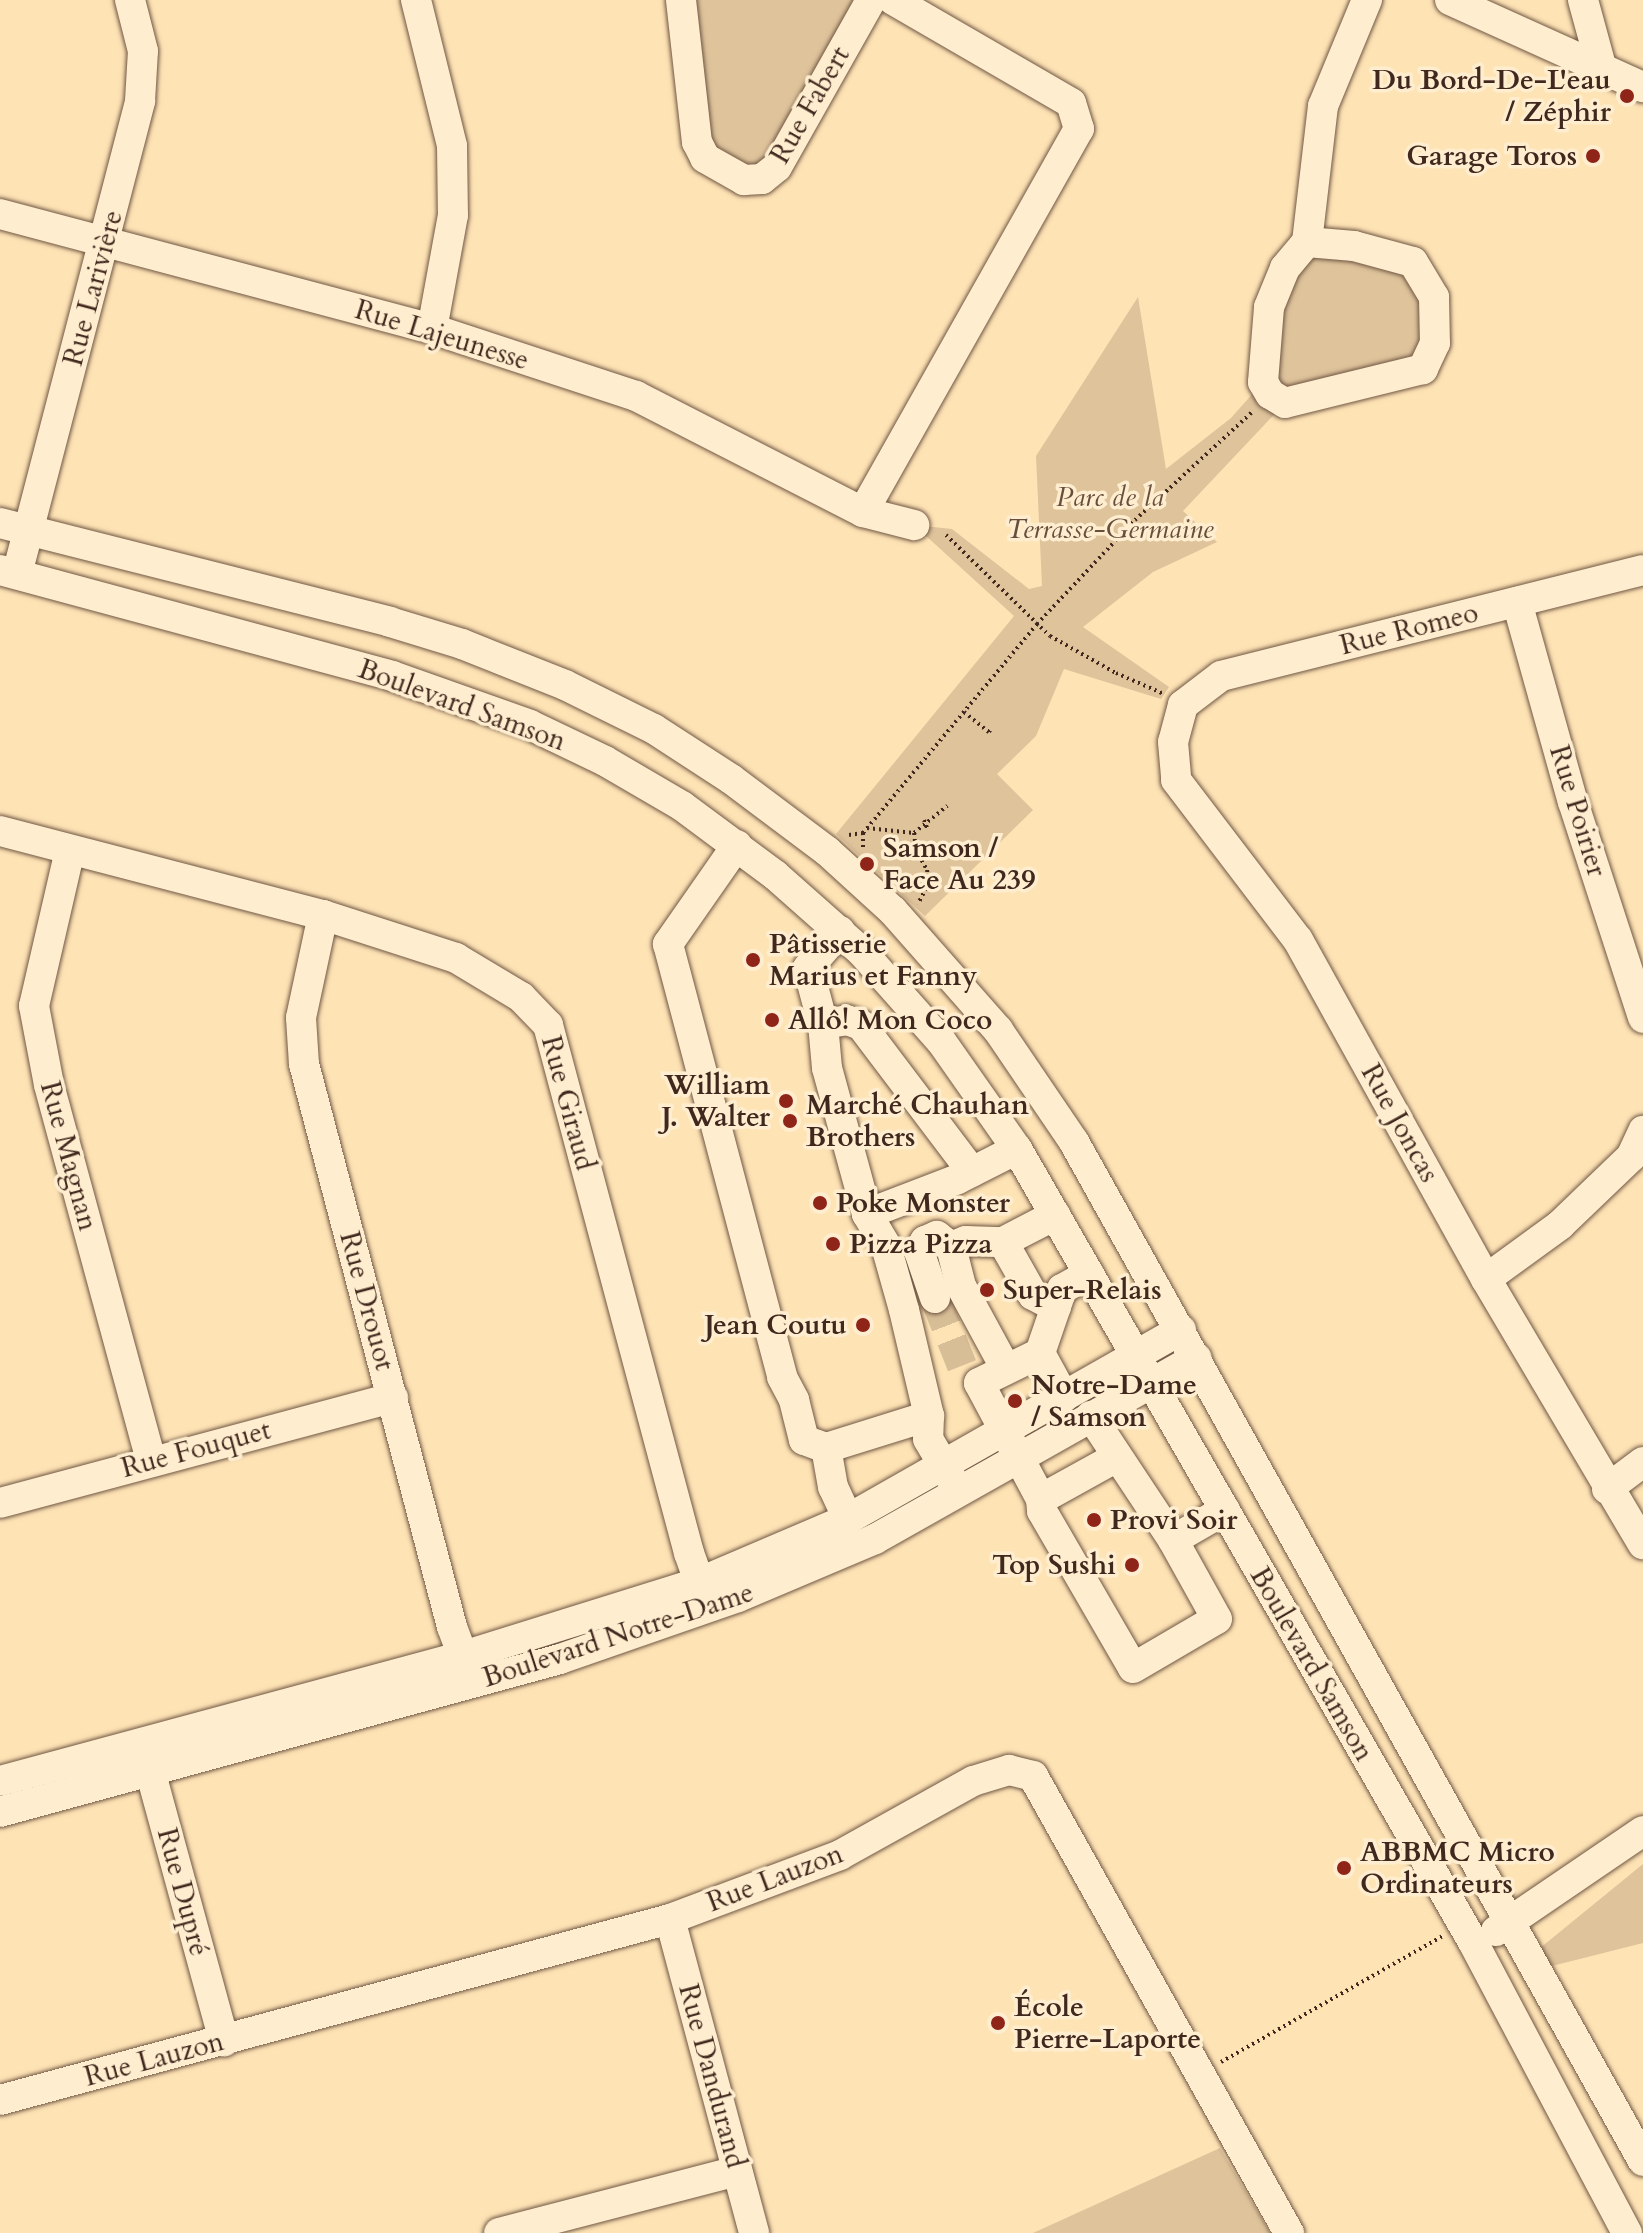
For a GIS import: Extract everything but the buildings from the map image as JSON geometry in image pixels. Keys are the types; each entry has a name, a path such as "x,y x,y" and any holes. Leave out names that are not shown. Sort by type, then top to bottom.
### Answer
{"street":[{"name":"Rue Larivière","path":"8,572 14,526 105,242 144,76 143,51 130,0"},
{"path":"416,0 452,146 453,215 432,329"},
{"name":"Rue Fabert","path":"681,0 697,142 705,158 744,180 762,179 777,167 871,0"},
{"path":"863,512 1079,129 1071,103 893,0"},
{"path":"1307,242 1354,246 1413,262 1434,297 1435,343 1423,369 1285,403 1270,394 1263,382 1269,307 1285,268 1307,242 1323,106 1367,0"},
{"path":"1450,0 1643,87"},
{"path":"1583,0 1601,66"},
{"name":"Rue Lajeunesse","path":"0,214 432,329 636,396 863,512 914,525"},
{"name":"Boulevard Samson","path":"14,526 366,615 462,644 607,705 731,779 857,878 966,990 1056,1113 1181,1330 1643,2161"},
{"name":"Rue Romeo","path":"1175,700 1221,676 1643,570"},
{"name":"Boulevard Samson","path":"8,572 352,664 489,708 554,735 626,773 737,845 840,931 941,1041 1017,1149 1225,1510 1627,2233"},
{"name":"Rue Poirier","path":"1517,602 1573,802 1643,1018"},
{"name":"Rue Joncas","path":"1175,700 1173,742 1176,780 1298,940 1486,1279 1607,1489 1643,1544"},
{"name":"Rue Giraud","path":"0,831 323,915 456,958 521,997 548,1025 704,1595"},
{"path":"737,845 668,944 782,1377 794,1400 804,1440 826,1448 929,1416"},
{"name":"Rue Magnan","path":"70,850 34,1006 49,1085 151,1460"},
{"name":"Rue Drouot","path":"323,915 301,1018 304,1064 452,1627 468,1669"},
{"path":"840,931 808,968 823,1024 823,1049 829,1079 867,1214 886,1246 929,1416 928,1439 951,1479"},
{"path":"823,1024 847,1020 861,1025 972,1172"},
{"path":"1486,1279 1560,1225 1631,1157 1643,1131"},
{"path":"867,1214 972,1172 1017,1149"},
{"path":"951,1247 966,1241 1003,1242 1055,1215"},
{"path":"935,1298 919,1251 925,1241 937,1236 951,1247 982,1373 1011,1445 1041,1499 1042,1511 1133,1668 1217,1619 1173,1540 1091,1416"},
{"path":"1003,1242 1033,1295 1056,1307"},
{"path":"1064,1397 1040,1353 1062,1289 1089,1274"},
{"name":"Boulevard Notre-Dame","path":"1011,1445 1064,1397 1181,1330"},
{"path":"982,1373 1040,1353"},
{"name":"Boulevard Notre-Dame","path":"704,1595 832,1559 951,1479 1011,1445 1091,1416 1196,1358"},
{"path":"807,1385 826,1448 833,1487 848,1519"},
{"name":"Rue Fouquet","path":"0,1503 151,1460 393,1398"},
{"path":"1041,1499 1117,1457"},
{"path":"1607,1489 1643,1462"},
{"name":"Boulevard Notre-Dame","path":"0,1781 142,1743 468,1669 560,1659 704,1595 848,1519 951,1479"},
{"path":"1173,1540 1225,1510"},
{"name":"Boulevard Notre-Dame","path":"0,1812 150,1772 468,1669"},
{"name":"Rue Dupré","path":"142,1743 224,2041"},
{"name":"Rue Lauzon","path":"0,2100 670,1919 840,1855 973,1781 1009,1770 1033,1776 1289,2233"},
{"path":"1462,1936 1512,1923 1643,1831"},
{"name":"Rue Dandurand","path":"670,1919 754,2233"},
{"path":"499,2233 737,2171"}],"path":[{"path":"947,806 914,833 865,830 1037,624 1135,520 1255,409"},
{"path":"946,535 1037,624 1075,652 1175,700"},
{"path":"964,712 989,732 991,729"},
{"path":"914,833 916,850 927,870 929,883 914,909"},
{"path":"1215,2065 1462,1936"}],"green space":[{"path":"681,0 871,0 762,179 705,158"},
{"name":"Parc de la Terrasse-Germaine","path":"1307,242 1413,262 1434,297 1423,369 1285,403 1183,511 1217,542 1153,572 1083,627 1169,687 1161,699 1064,669 1036,736 997,774 1033,810 925,916 836,834 1014,616 914,525 952,529 1029,589 1042,586 1036,456 1138,297 1166,469 1231,418 1263,382 1263,354"},
{"path":"1643,1864 1643,1943 1548,1967 1534,1953"},
{"path":"1220,2148 1270,2233 1033,2233"}],"tunnel":[{"path":"935,1298 962,1366"}],"place":[{"name":"Du Bord-De-L'eau / Zéphir","path":"1627,96"},
{"name":"Garage Toros","path":"1593,156"},
{"name":"Samson / Face Au 239","path":"867,864"},
{"name":"Pâtisserie Marius et Fanny","path":"753,960"},
{"name":"Allô! Mon Coco","path":"772,1020"},
{"name":"William J. Walter","path":"786,1101"},
{"name":"Marché Chauhan Brothers","path":"790,1121"},
{"name":"Poke Monster","path":"820,1203"},
{"name":"Pizza Pizza","path":"833,1244"},
{"name":"Super-Relais","path":"987,1290"},
{"name":"Jean Coutu","path":"863,1325"},
{"name":"Notre-Dame / Samson","path":"1015,1401"},
{"name":"Provi Soir","path":"1094,1520"},
{"name":"Top Sushi","path":"1132,1565"},
{"name":"ABBMC Micro Ordinateurs","path":"1344,1868"},
{"name":"École Pierre-Laporte","path":"998,2023"}]}
